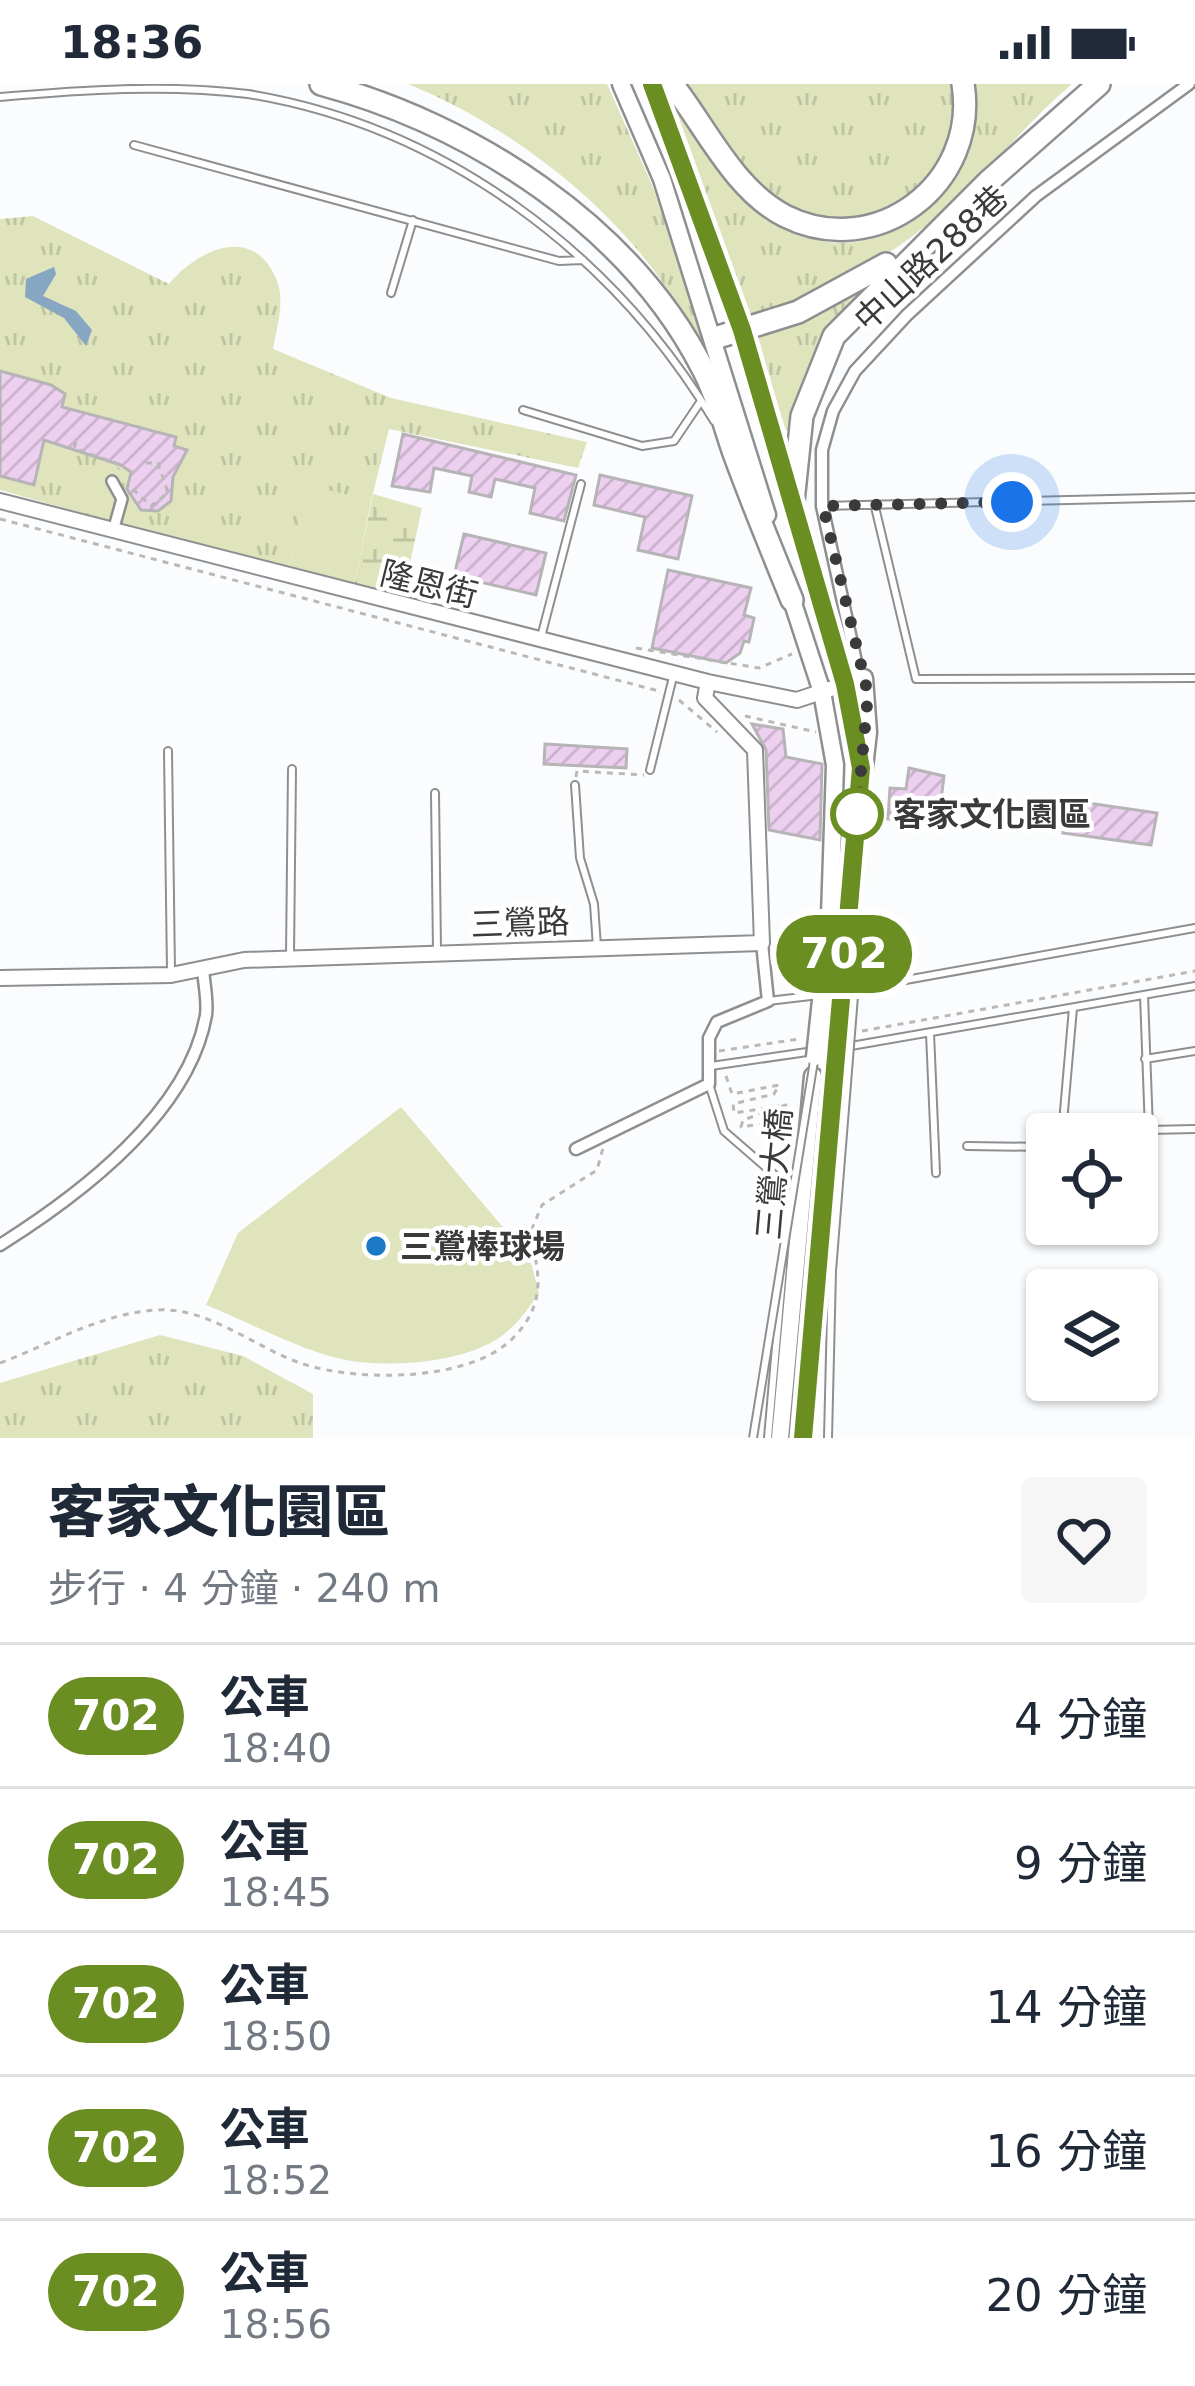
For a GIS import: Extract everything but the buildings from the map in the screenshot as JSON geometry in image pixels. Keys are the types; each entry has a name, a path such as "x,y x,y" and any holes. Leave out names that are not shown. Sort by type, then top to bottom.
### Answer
{"highway":[{"path":"321,84 414,114 462,139 577,217 612,249 683,334 715,395 792,601"},
{"path":"672,84 750,189 783,215 818,228 854,229 887,221 936,189 963,136 963,84"},
{"path":"715,338 798,313 862,281 989,181 1099,84"},
{"path":"793,502 802,416 833,335 989,181"}],"main road":[{"path":"621,84 662,178 715,338 822,692 835,765 838,917"},
{"path":"652,84 742,330 793,502 855,681 861,768 838,917"},
{"name":"三鶯大橋","path":"782,1438 814,1058 838,917"},
{"name":"三鶯大橋","path":"801,1438 838,917"}],"street":[{"name":"中山路288巷","path":"855,681 823,506 822,450 833,411 874,347 1036,196 1189,84"},
{"path":"112,481 122,499 113,531"},
{"name":"隆恩街","path":"0,501 708,682 797,700 855,681"},
{"path":"576,1149 709,1084 709,1038 717,1022 768,1001 754,750 705,698 708,682"},
{"name":"三鶯路","path":"0,978 171,975 244,960 597,947 763,950"},
{"path":"0,1245 57,1209 106,1169 149,1118 197,1043 206,1012 203,969"}],"lane":[{"path":"0,97 100,88 248,94 344,118 435,155 514,203 586,260 701,401 736,459"},
{"path":"134,145 559,261 586,260"},
{"path":"391,293 412,220"},
{"path":"523,410 642,446 674,441 701,401"},
{"path":"540,640 581,484"},
{"path":"823,506 1195,497"},
{"path":"875,507 916,679 1195,678"},
{"path":"650,770 674,673"},
{"path":"168,751 171,975"},
{"path":"290,959 292,770"},
{"path":"575,785 580,857 594,904 597,947"},
{"path":"435,793 436,953"},
{"path":"828,1438 832,1271 854,996 838,917"},
{"path":"768,1001 1195,928"},
{"path":"710,1066 930,1034 1195,986"},
{"path":"1144,995 1148,1113"},
{"path":"1063,1113 1073,1008"},
{"path":"930,1034 936,1173"},
{"path":"1144,1059 1195,1051"},
{"path":"754,1438 814,1058"},
{"path":"709,1084 724,1130 784,1184 787,1198 768,1438"},
{"path":"1158,1130 1195,1129"},
{"path":"967,1146 1026,1147"}],"path":[{"path":"76,442 74,448 121,465 112,481"},
{"path":"133,489 151,506 168,493 158,464 144,463"},
{"path":"0,519 669,694 722,737"},
{"path":"739,733 741,719 749,714 818,733"},
{"path":"575,785 577,771 634,777 650,770"},
{"path":"763,950 818,952"},
{"path":"844,1034 1195,971"},
{"path":"712,1052 804,1038"},
{"path":"726,1087 735,1094 779,1085 774,1094 733,1104 732,1111 738,1113 785,1105 743,1120 741,1126 799,1118"},
{"path":"0,1363 94,1323 160,1309 243,1333 303,1364 386,1376 457,1368 502,1350 532,1318 542,1273 529,1236 542,1205 597,1170 606,1134"}],"green space":[{"path":"408,84 607,84 652,185 724,388 663,283 611,221 515,141"},
{"path":"685,84 953,84 956,130 948,157 913,198 862,218 807,216 782,206 752,182"},
{"path":"974,84 1072,84 966,191 918,232 838,282 751,319 677,113 738,190 772,220 799,234 834,242 868,240 900,228 929,208 952,183 969,152 977,119"},
{"path":"33,216 169,284 209,253 240,247 254,252 267,263 279,289 273,349 391,398 587,442 578,468 389,429 371,501 309,486 288,571 0,490 0,219"},
{"path":"869,287 820,351 793,427 786,431 756,334"},
{"path":"309,485 371,501 354,587 288,571"},
{"path":"373,494 422,508 403,595 354,587"},
{"name":"三鶯棒球場","path":"401,1107 530,1259 539,1293 513,1326 494,1341 459,1355 374,1363 321,1353 206,1305 238,1233"},
{"path":"160,1335 243,1356 313,1394 313,1438 0,1438 0,1383"}],"water":[{"path":"54,267 56,274 43,296 76,311 92,330 86,346 64,318 25,297 26,279"}],"bus line":[{"name":"702","path":"652,84 742,330 855,719 861,768 803,1438"}],"place":[{"name":"客家文化園區","path":"857,814"},
{"name":"三鶯棒球場","path":"376,1246"}],"route":[{"path":"857,814 867,746 868,694 823,506 1012,502"}]}
